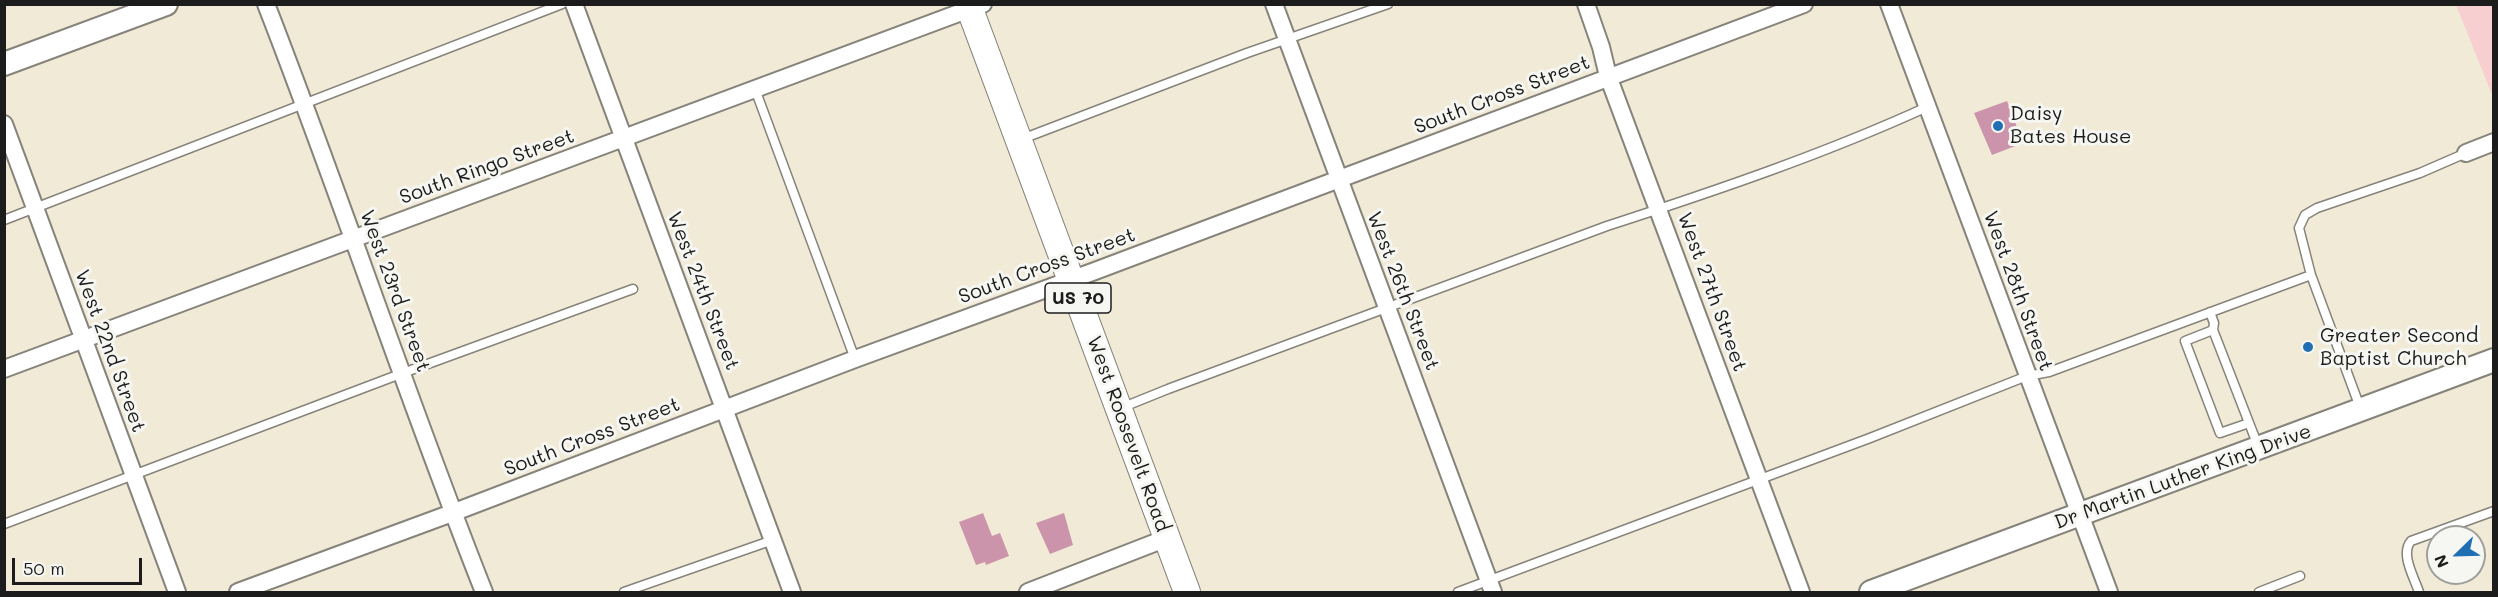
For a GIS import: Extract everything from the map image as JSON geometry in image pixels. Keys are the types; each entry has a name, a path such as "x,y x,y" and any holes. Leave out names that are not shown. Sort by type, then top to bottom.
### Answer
{"main road":[{"name":"West Roosevelt Road","path":"974,6 1019,140 1187,592"}],"street":[{"path":"4,64 166,4"},
{"name":"West 23rd Street","path":"266,4 403,373 452,513 484,592"},
{"name":"West 24th Street","path":"574,4 792,592"},
{"name":"West 26th Street","path":"1274,4 1491,587"},
{"name":"West 27th Street","path":"1586,4 1608,76 1801,592"},
{"name":"South Cross Street","path":"238,592 1804,4"},
{"name":"West 28th Street","path":"1889,4 2109,592"},
{"name":"South Ringo Street","path":"4,369 623,140 974,6"},
{"name":"West 22nd Street","path":"4,124 37,208 177,592"},
{"path":"2466,153 2493,142"},
{"name":"Dr Martin Luther King Drive","path":"1871,592 2493,360"},
{"path":"1028,592 1167,538"}],"lane":[{"path":"4,220 562,4"},
{"path":"1019,140 1388,4"},
{"path":"755,89 855,359"},
{"path":"1118,410 1168,389 1606,226 1660,210 1816,153 1927,106"},
{"path":"2362,410 2312,275 2299,228 2305,215 2317,208 2420,172 2466,153"},
{"path":"1458,592 1491,587 1759,478 1870,438 2027,376 2046,373 2312,275"},
{"path":"4,524 403,373 633,289"},
{"path":"2210,312 2214,323 2213,330 2259,449"},
{"path":"2213,330 2185,341 2220,434 2249,423"},
{"path":"2419,592 2406,553 2411,541 2493,511"},
{"path":"624,592 773,540"},
{"path":"2259,592 2300,576"}],"shaded area":[{"path":"2456,5 2493,5 2493,97"}],"building":[{"name":"Daisy Bates House","path":"2007,101 2023,143 1992,155 1974,113"},
{"path":"983,513 992,536 1000,533 1009,556 986,565 985,562 976,565 959,522"},
{"path":"1064,513 1073,545 1050,554 1036,523"}],"place":[{"name":"Daisy Bates House","path":"1998,126"},
{"name":"Greater Second Baptist Church","path":"2308,347"}]}
